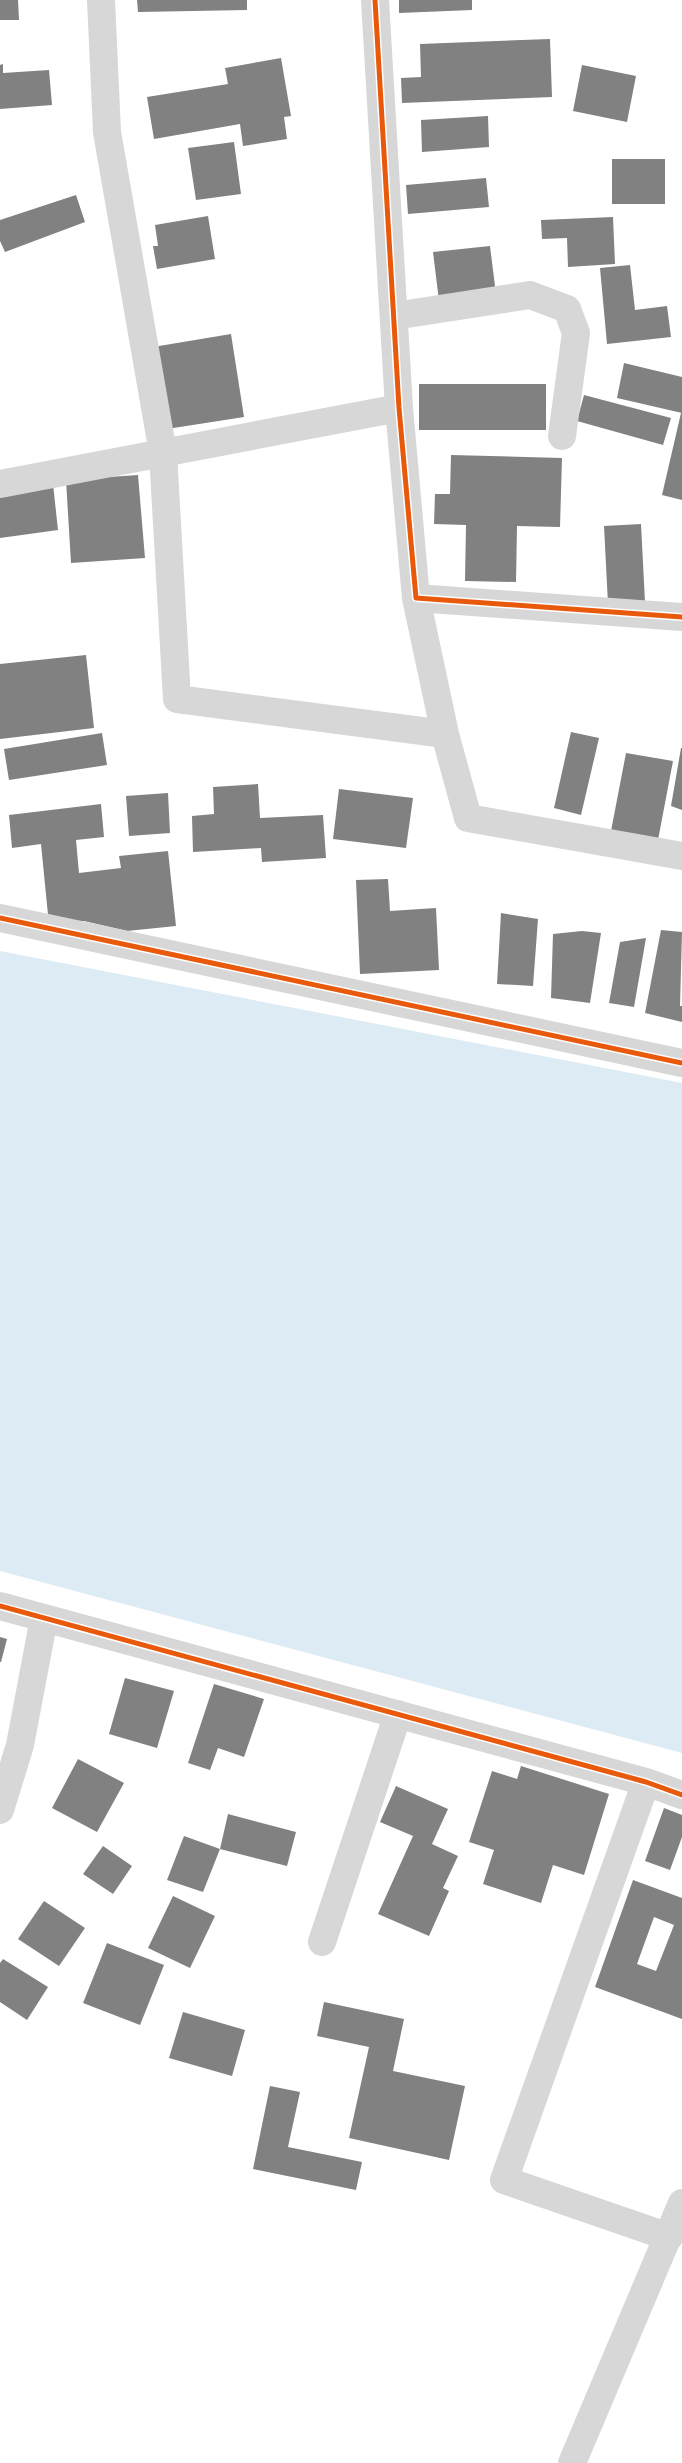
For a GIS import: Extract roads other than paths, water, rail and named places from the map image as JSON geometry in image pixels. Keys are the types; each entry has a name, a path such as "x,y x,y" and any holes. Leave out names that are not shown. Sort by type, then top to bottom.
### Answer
{"street":[{"path":"101,0 107,132 163,453 177,699 445,734"},
{"path":"375,0 400,408 416,598 445,734 468,818 682,856"},
{"path":"394,316 530,295 567,309 576,333 562,436"},
{"path":"0,484 400,408"},
{"path":"416,598 682,617"},
{"path":"0,914 682,1063"},
{"path":"0,1606 646,1782 682,1794"},
{"path":"0,1810 20,1745 44,1618"},
{"path":"322,1942 398,1714"},
{"path":"646,1782 504,2180 669,2237"},
{"path":"572,2463 682,2203"}]}
